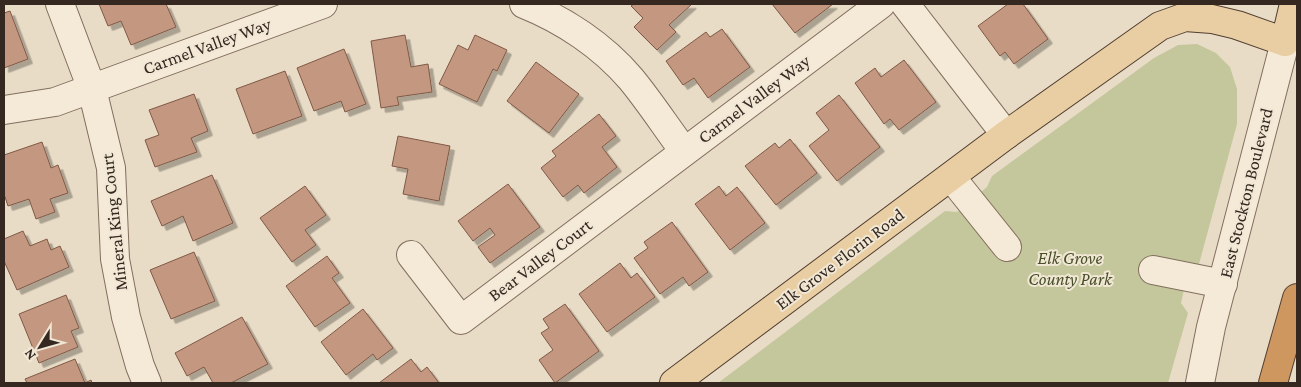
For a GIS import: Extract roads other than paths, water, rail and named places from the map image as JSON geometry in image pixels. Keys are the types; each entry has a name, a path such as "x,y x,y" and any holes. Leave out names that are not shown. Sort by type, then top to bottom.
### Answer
{"highway":[{"path":"1273,383 1297,298"}],"main road":[{"name":"Elk Grove Florin Road","path":"1006,135 1059,82 1156,10 1170,4"},
{"name":"East Stockton Boulevard","path":"1286,42 1290,5"},
{"name":"Elk Grove Florin Road","path":"674,383 1006,135 1160,26 1185,17 1212,19 1237,25 1286,42"}],"street":[{"name":"Mineral King Court","path":"60,4 92,89 111,168 114,259 126,317 140,366 147,383"},
{"name":"Carmel Valley Way","path":"4,110 55,102 323,4"},
{"name":"Carmel Valley Way","path":"524,4 564,24 610,58 631,79 684,151 881,4"},
{"path":"905,4 1006,135"},
{"name":"East Stockton Boulevard","path":"1200,383 1211,327 1286,42"},
{"name":"Bear Valley Court","path":"411,255 461,320 684,151"},
{"path":"952,177 1007,247"},
{"path":"1154,270 1223,284"}],"park label":[{"name":"Elk Grove County Park","path":"1070,268"}]}
